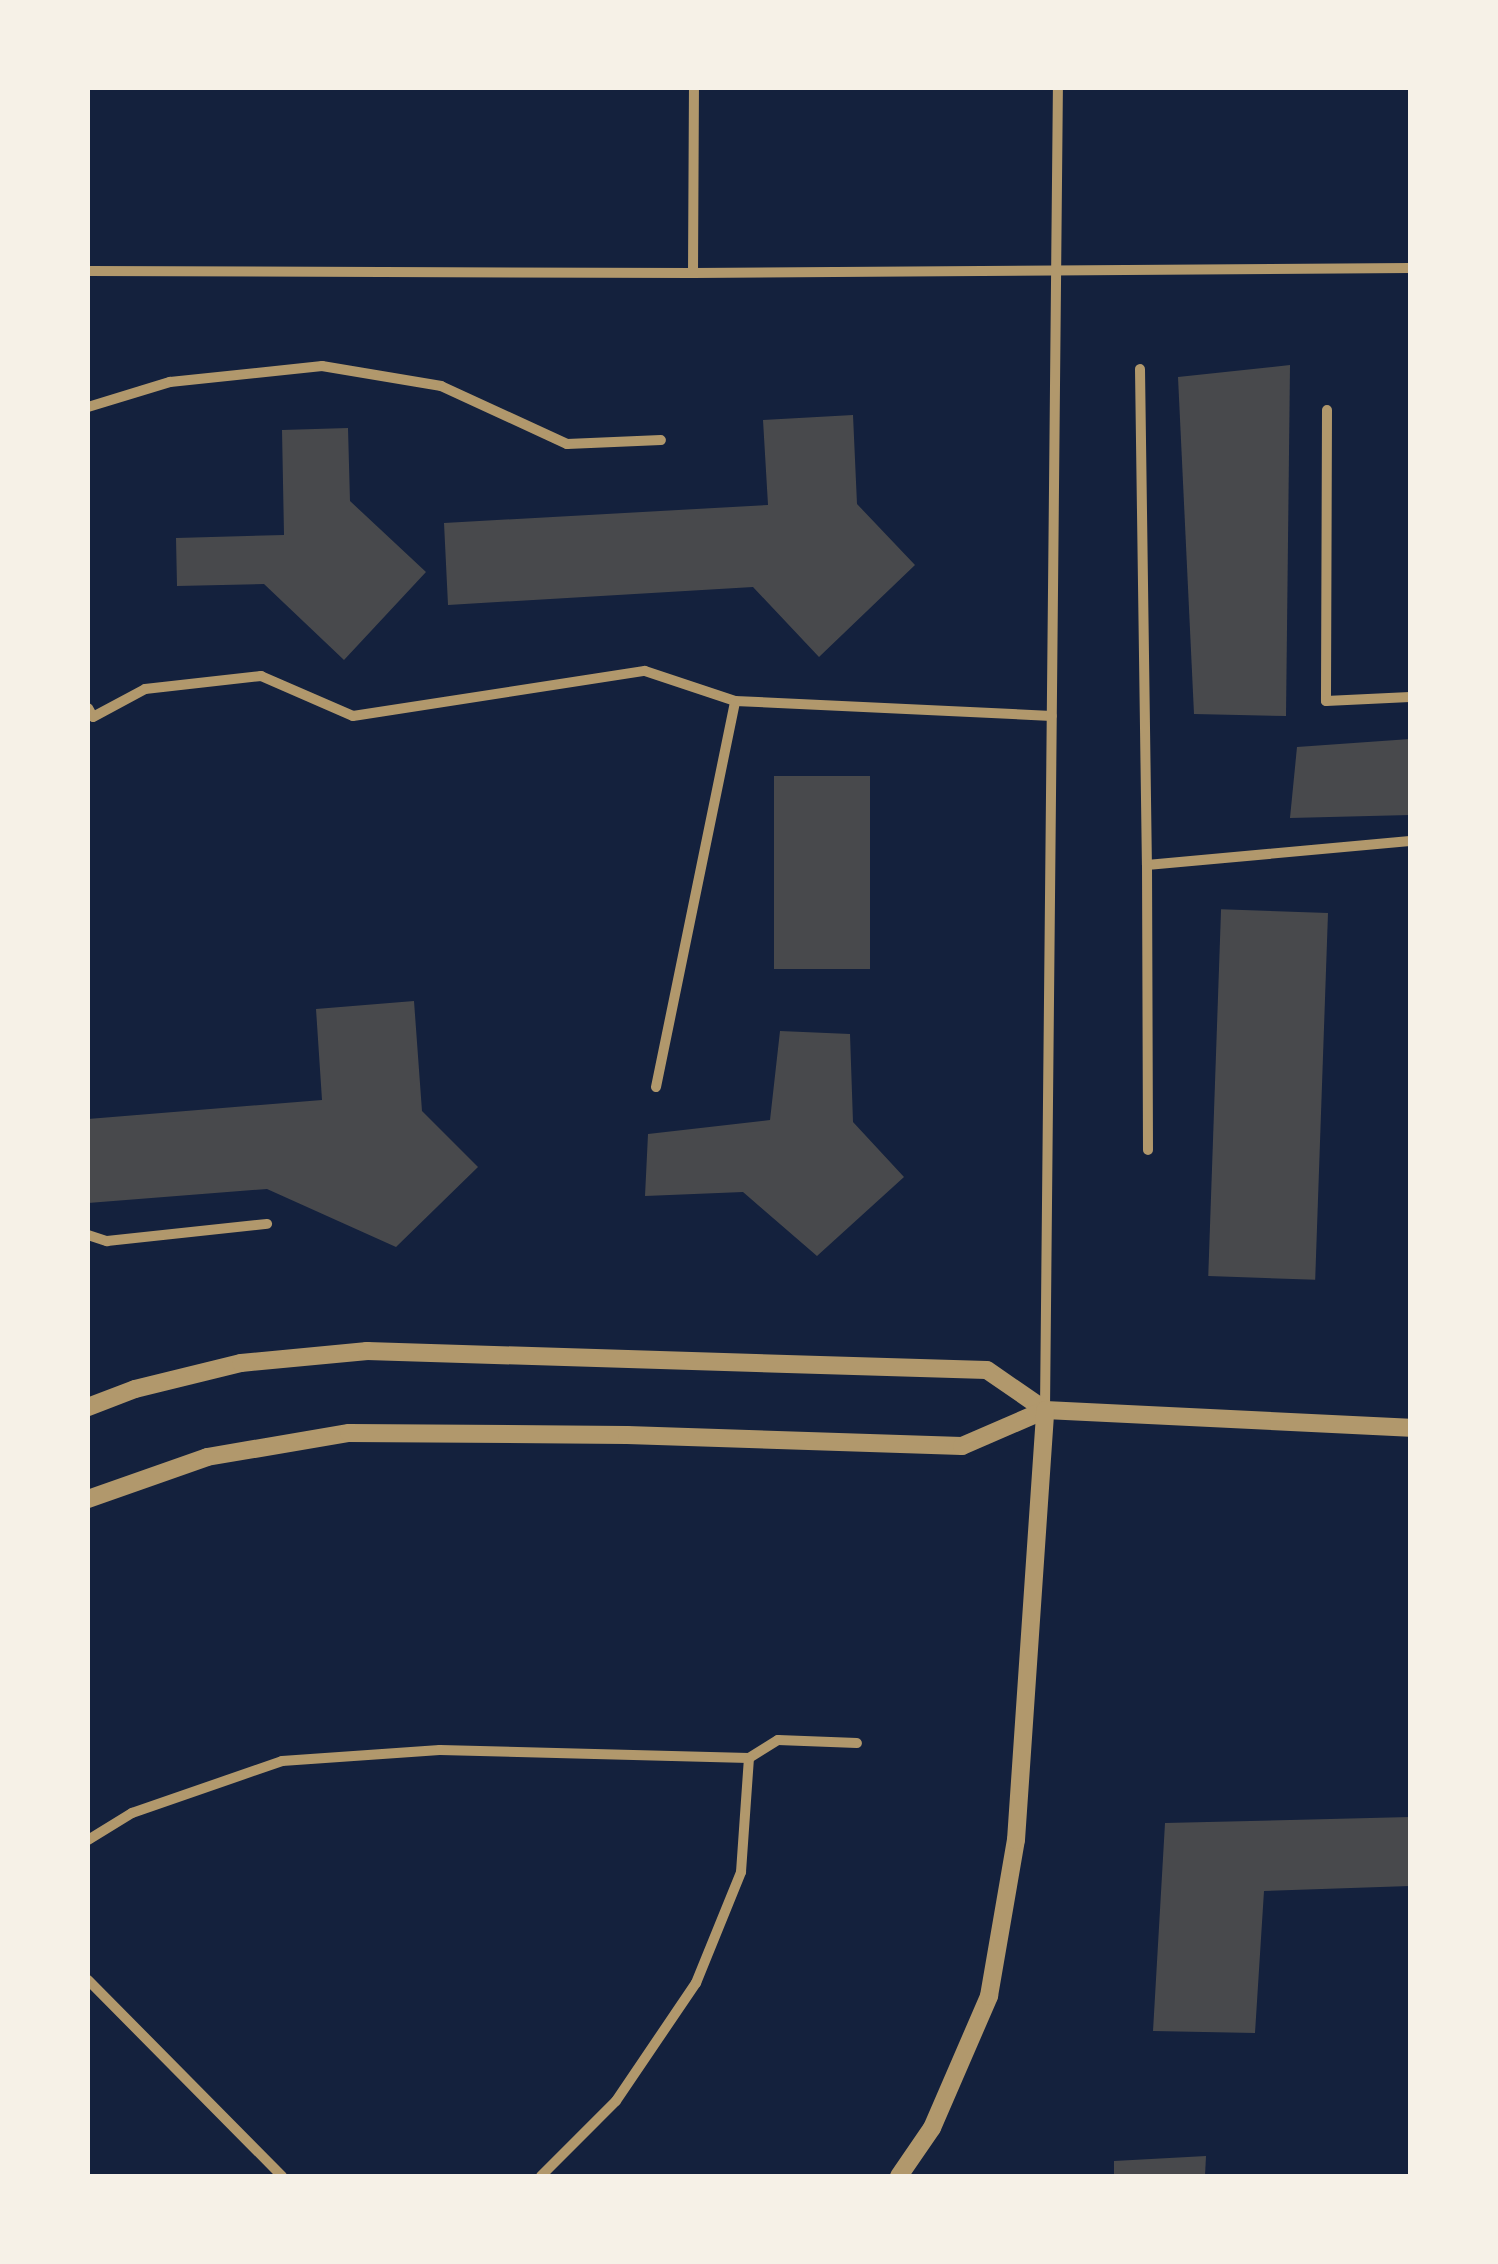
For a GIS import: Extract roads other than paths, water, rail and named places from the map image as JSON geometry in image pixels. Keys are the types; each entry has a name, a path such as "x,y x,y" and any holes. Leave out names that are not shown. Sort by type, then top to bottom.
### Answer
{"street":[{"path":"693,273 694,88"},
{"path":"899,2176 932,2128 989,1996 1016,1840 1045,1410 1058,88"},
{"path":"88,271 693,273 1410,268"},
{"path":"88,406 170,382 322,366 441,386 567,444 661,440"},
{"path":"1140,369 1148,1150"},
{"path":"1326,410 1326,701 1410,698"},
{"path":"90,716 145,689 260,676 354,716 645,671 735,701 1052,716"},
{"path":"656,1087 735,701"},
{"path":"1147,865 1410,842"},
{"path":"88,1235 107,1241 267,1224"},
{"path":"88,1407 136,1389 241,1363 367,1350 986,1370 1045,1410"},
{"path":"88,1499 207,1457 349,1433 627,1435 962,1446 1045,1410 1410,1428"},
{"path":"88,1840 132,1814 282,1762 440,1750 749,1758 778,1740 857,1743"},
{"path":"541,2176 616,2101 696,1983 742,1872 749,1758"},
{"path":"88,1980 282,2176"}]}
